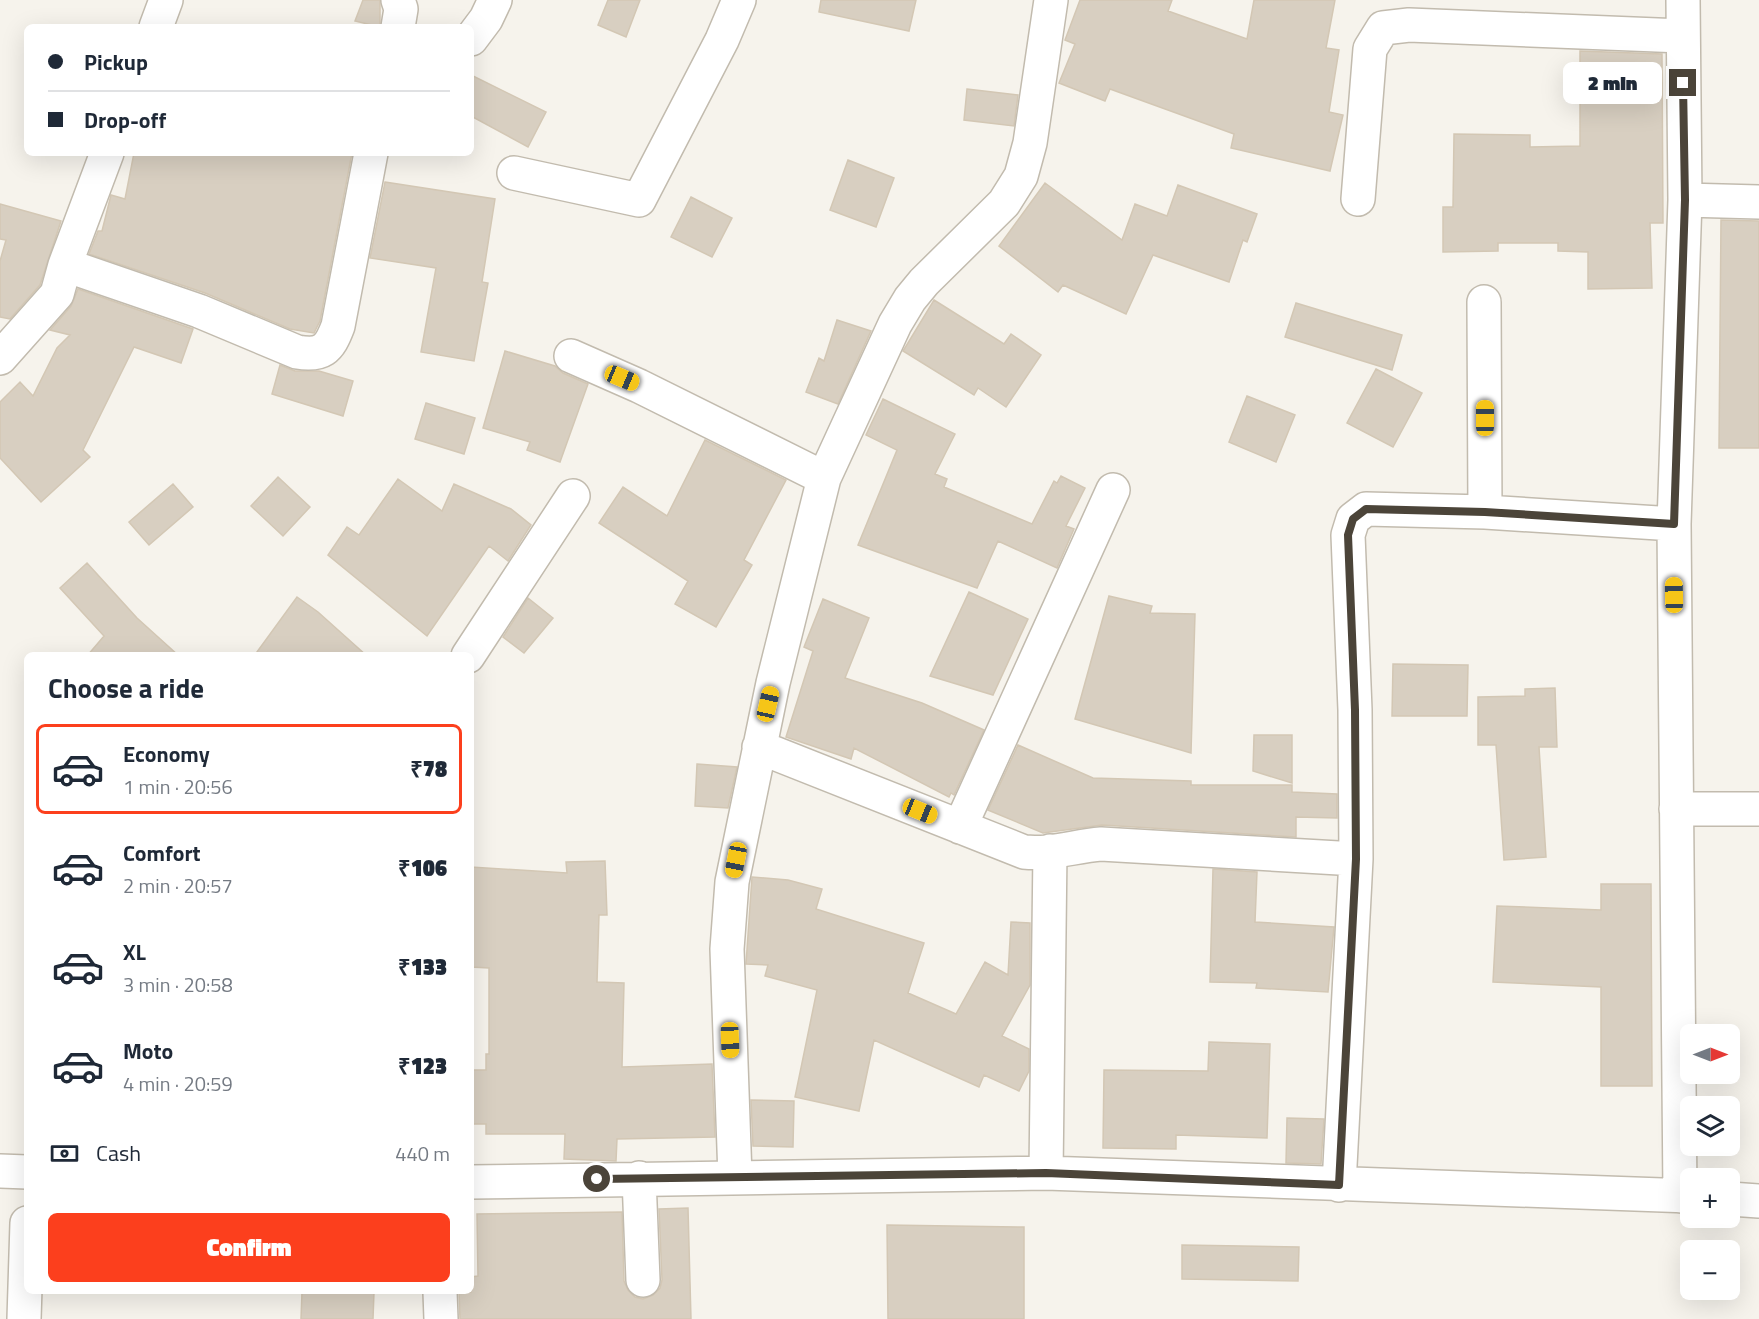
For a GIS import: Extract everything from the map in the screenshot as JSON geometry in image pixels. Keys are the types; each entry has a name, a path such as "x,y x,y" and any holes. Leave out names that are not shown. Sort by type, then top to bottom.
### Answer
{"street":[{"path":"157,24 166,0"},
{"path":"398,0 401,16 399,24"},
{"path":"474,35 486,19 495,0"},
{"path":"514,173 639,200 722,40 740,0"},
{"path":"735,1177 727,949 732,882 759,747 824,478 910,299 924,282 1005,203 1021,176 1030,143 1051,0"},
{"path":"1683,0 1685,200 1674,524 1676,809 1684,1168"},
{"path":"1358,199 1370,49 1383,28 1409,26 1682,36"},
{"path":"0,358 57,294 65,265 106,156"},
{"path":"65,265 199,311 297,352 313,354 325,349 333,341 338,326 370,156"},
{"path":"1685,200 1759,202"},
{"path":"1484,302 1485,512"},
{"path":"570,356 639,386 824,478"},
{"path":"960,827 1113,489"},
{"path":"471,652 573,496"},
{"path":"1339,1185 1356,859 1355,710 1348,535 1353,519 1366,509 1485,512 1674,524"},
{"path":"759,747 1024,852 1101,844 1356,859"},
{"path":"1676,809 1759,809"},
{"path":"1046,1173 1050,851"},
{"path":"0,1171 24,1172"},
{"path":"474,1182 1046,1173 1680,1196"},
{"path":"639,1179 643,1280"},
{"path":"1740,1200 1759,1201"},
{"path":"24,1319 25,1294"},
{"path":"440,1294 441,1319"}],"building":[{"path":"363,0 380,0 380,24 355,21"},
{"path":"608,0 640,0 626,37 598,25"},
{"path":"821,0 916,0 909,31 819,12"},
{"path":"1080,0 1172,0 1168,11 1247,39 1254,0 1335,0 1326,48 1339,50 1329,112 1343,115 1330,171 1231,148 1234,134 1110,89 1105,101 1059,83 1075,44 1065,40"},
{"path":"1580,51 1662,54 1663,223 1650,223 1652,288 1588,289 1588,252 1558,251 1558,243 1498,243 1498,251 1443,252 1443,207 1453,207 1454,134 1530,135 1530,147 1580,146"},
{"path":"474,76 546,112 528,147 474,118"},
{"path":"967,89 1018,95 1014,126 964,120"},
{"path":"133,156 351,156 320,321 314,333 290,329 205,293 89,254 98,231 102,231 111,195 125,199"},
{"path":"848,160 894,178 876,227 830,210"},
{"path":"385,182 495,199 482,282 488,283 474,361 421,352 436,268 370,258"},
{"path":"1045,183 1122,240 1135,204 1167,216 1178,185 1257,214 1247,242 1243,240 1229,282 1153,255 1126,314 1063,285 1058,292 999,246"},
{"path":"691,197 732,218 712,257 671,237"},
{"path":"0,204 61,221 40,285 10,319 0,317 0,261 6,240 0,239"},
{"path":"1721,220 1759,221 1759,448 1719,448"},
{"path":"78,289 193,329 181,363 134,347 83,450 90,457 41,502 0,458 0,402 20,382 33,396 57,348 70,335 50,330 71,306"},
{"path":"934,300 1004,344 1011,334 1041,355 1006,407 978,388 974,395 903,351"},
{"path":"1296,303 1402,335 1392,370 1285,337"},
{"path":"837,320 871,331 838,404 806,392 819,358 824,361"},
{"path":"505,351 555,366 563,373 588,384 560,462 527,450 530,442 483,428"},
{"path":"280,365 295,371 319,371 353,381 343,416 272,394"},
{"path":"1376,369 1422,393 1393,447 1347,423"},
{"path":"1247,396 1295,415 1276,462 1229,442"},
{"path":"883,399 955,434 935,474 947,479 944,487 1032,524 1054,481 1057,483 1061,476 1085,488 1066,526 1074,529 1057,568 998,541 977,588 858,545 897,450 866,435"},
{"path":"426,403 475,418 464,454 415,439"},
{"path":"705,440 786,480 744,560 752,565 716,627 675,604 688,581 599,523 623,487 667,516"},
{"path":"278,477 310,507 283,536 251,506"},
{"path":"398,479 442,511 454,484 511,509 531,525 508,561 489,546 427,636 328,555 347,527 359,535"},
{"path":"173,484 193,507 149,545 129,522"},
{"path":"87,563 137,618 175,652 90,652 104,636 60,588"},
{"path":"969,592 1028,619 993,695 930,676"},
{"path":"1109,596 1152,606 1150,613 1195,614 1191,753 1075,719"},
{"path":"297,597 318,612 363,652 257,652"},
{"path":"528,598 553,618 524,653 503,637"},
{"path":"823,599 869,618 845,678 922,703 984,730 954,795 951,793 949,797 854,748 851,759 786,737 813,651 804,647"},
{"path":"1393,664 1468,665 1467,716 1392,716"},
{"path":"1555,688 1557,747 1539,747 1546,857 1504,860 1496,745 1478,745 1478,697 1525,696 1525,689"},
{"path":"1254,735 1292,735 1292,783 1253,771"},
{"path":"1018,745 1093,778 1191,781 1191,785 1292,785 1292,792 1337,794 1337,818 1296,817 1296,837 1102,825 1043,833 988,810"},
{"path":"697,764 737,767 728,808 695,806"},
{"path":"605,861 607,915 599,915 597,982 624,983 622,1067 712,1064 715,1137 617,1139 616,1161 564,1159 565,1134 486,1134 486,1124 474,1124 474,1070 486,1070 486,1054 489,1054 489,968 474,967 474,867 567,873 566,862"},
{"path":"1213,869 1257,872 1255,922 1334,927 1328,992 1256,988 1257,983 1210,982"},
{"path":"752,877 788,880 822,889 816,909 924,943 908,993 956,1014 985,962 1008,975 1011,922 1030,923 1030,985 1002,1036 1029,1049 1029,1071 1019,1091 984,1075 979,1087 874,1040 859,1111 795,1097 817,990 765,976 768,965 746,964"},
{"path":"1601,884 1651,884 1652,1086 1601,1086 1601,987 1493,982 1497,906 1601,910"},
{"path":"1209,1042 1270,1044 1267,1138 1176,1135 1176,1149 1103,1148 1104,1070 1208,1071"},
{"path":"751,1100 794,1101 793,1147 753,1146"},
{"path":"1287,1118 1324,1119 1321,1164 1286,1163"},
{"path":"688,1208 691,1319 460,1319 459,1294 474,1294 474,1277 478,1276 477,1214 622,1212 624,1281 628,1290 635,1297 643,1299 653,1295 660,1288 662,1280 659,1209"},
{"path":"887,1225 1024,1227 1024,1319 888,1319"},
{"path":"1182,1245 1299,1247 1298,1281 1182,1279"},
{"path":"302,1294 374,1294 373,1319 301,1319"}],"route":[{"path":"597,1179 1046,1173 1339,1185 1356,859 1355,710 1348,535 1353,519 1366,509 1485,512 1674,524 1685,200 1683,83"}]}
